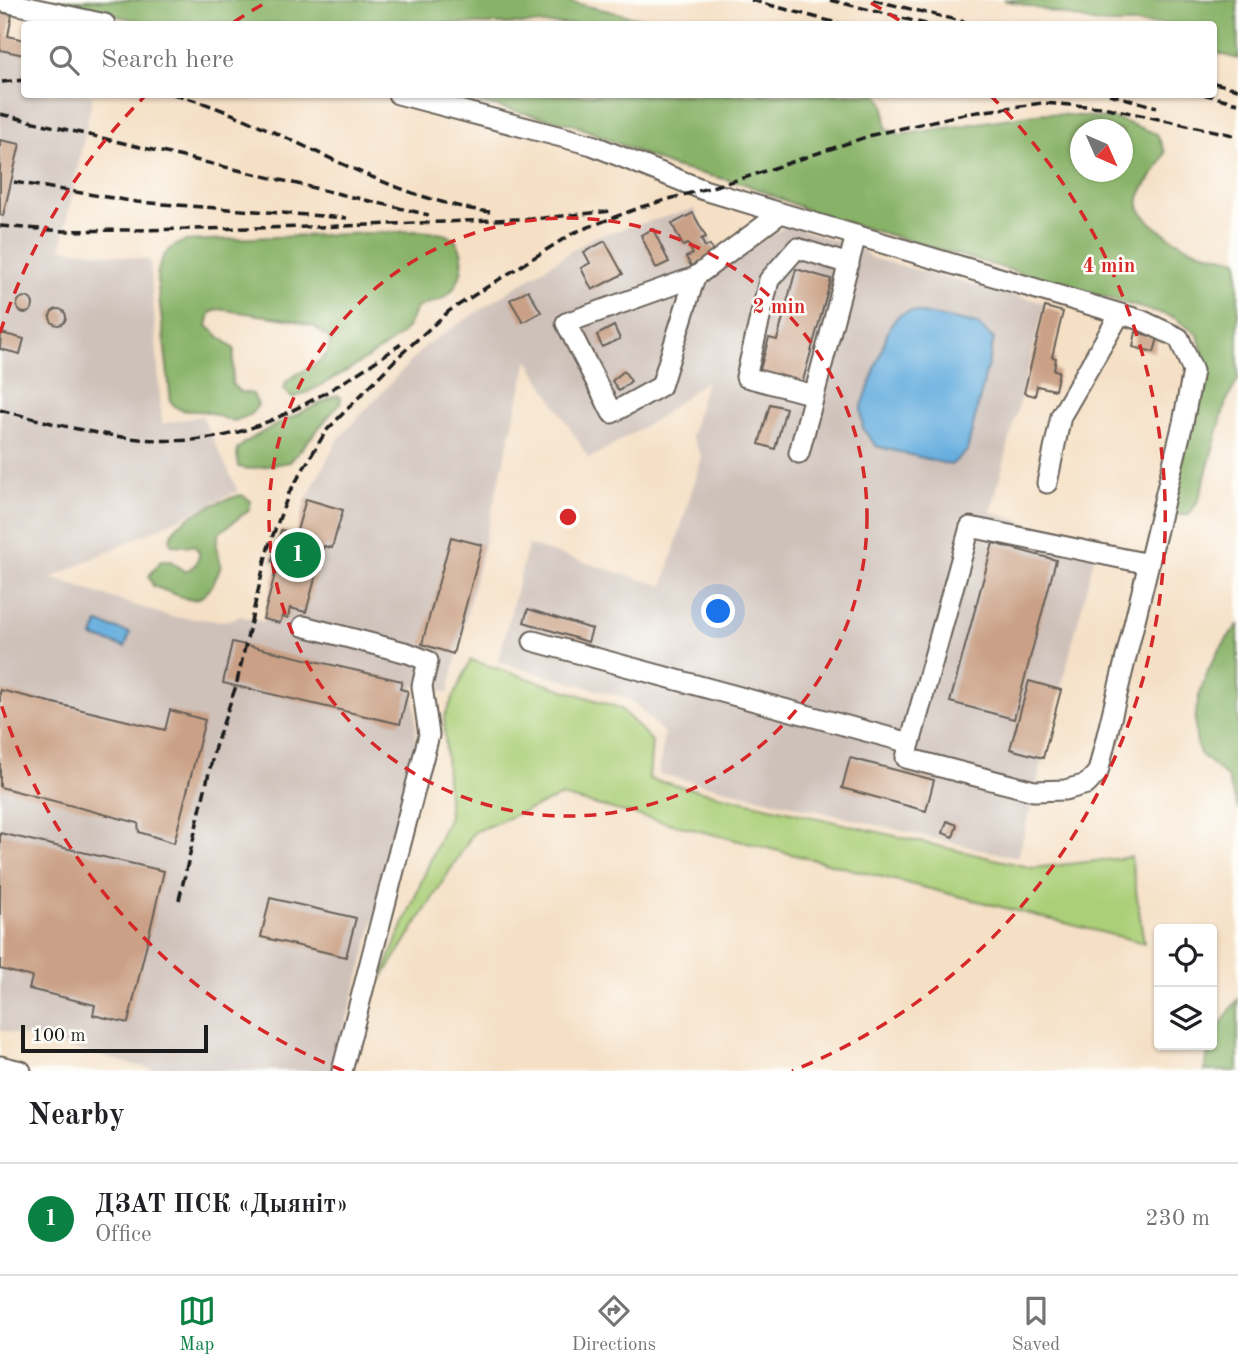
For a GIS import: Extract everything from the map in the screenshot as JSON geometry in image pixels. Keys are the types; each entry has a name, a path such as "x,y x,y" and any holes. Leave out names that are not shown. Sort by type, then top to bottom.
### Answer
{"street":[{"path":"0,1 91,21"},
{"path":"413,98 592,145 704,190 1121,314 1179,338 1193,371 1149,564 1098,772 1087,784 1065,790 1034,791 906,758 970,527 1149,564"},
{"path":"695,277 661,386 612,413 566,323 695,277 782,213"},
{"path":"799,453 856,235"},
{"path":"814,395 746,377 769,280 797,248 849,264"},
{"path":"1047,484 1061,416 1121,314"},
{"path":"303,626 408,653 428,661 422,686 429,735 342,1071"},
{"path":"533,641 910,743"},
{"path":"0,1066 21,1071"}],"shaded area":[{"path":"0,12 12,15 8,36 21,39 21,98 92,98 61,248 150,260 162,424 202,416 238,491 51,578 171,617 225,621 241,616 264,622 278,564 272,561 281,530 297,535 306,499 339,438 426,345 593,237 694,209 724,265 787,225 861,249 871,258 1045,303 991,512 1097,546 1018,858 659,774 664,733 630,699 498,662 528,545 663,586 702,457 691,436 706,381 658,418 589,459 528,360 448,693 414,685 417,750 363,963 332,1071 158,1071 0,1030"}],"green space":[{"path":"49,0 562,0 651,21 139,21"},
{"path":"1004,0 1237,0 1238,59 1217,53 1217,21 1090,21"},
{"path":"459,98 880,98 884,104 886,128 900,135 1043,113 1117,119 1070,119 1070,182 1133,182 1133,125 1157,134 1165,152 1141,193 1139,206 1144,214 1160,230 1189,247 1238,260 1238,380 1226,402 1199,499 1189,515 1177,515 1171,507 1204,358 1198,335 1173,317 817,214 745,184 673,167 575,125"},
{"path":"419,231 444,234 455,240 462,256 461,274 452,290 442,299 416,309 406,329 386,346 334,378 292,398 284,389 286,382 322,360 327,354 329,338 315,327 293,320 218,309 210,313 207,326 234,349 232,384 240,392 253,394 258,405 250,415 234,421 207,412 179,409 171,402 157,278 162,260 173,247 185,241"},
{"path":"337,395 341,398 340,403 290,462 249,469 238,467 237,450 243,444"},
{"path":"242,495 251,501 249,510 219,533 216,546 221,565 210,589 200,597 187,599 153,586 149,576 161,561 171,561 185,572 195,565 200,554 195,546 172,545 171,537 175,529 196,513"},
{"path":"1238,625 1238,810 1227,777 1200,754 1196,720 1202,685 1209,668"},
{"path":"471,660 620,708 652,741 649,779 1033,868 1131,857 1144,943 561,796 474,832 378,985 449,816 444,717"},
{"path":"1238,999 1238,1071 1204,1071 1209,1050 1217,1050 1217,1032"}],"water":[{"path":"911,311 977,324 994,339 967,451 951,465 876,446 863,429 861,409 890,326 899,315"},
{"path":"98,623 130,633 125,647 93,637"}],"building":[{"path":"0,12 12,15 8,36 21,39 21,54 0,50"},
{"path":"0,140 20,144 3,216 0,215"},
{"path":"693,213 706,237 701,239 705,247 710,245 714,254 691,266 686,257 693,254 688,244 683,246 672,224"},
{"path":"653,229 669,262 656,268 641,235"},
{"path":"605,241 623,274 592,290 581,268 590,263 584,252"},
{"path":"796,269 831,279 802,384 759,373 769,338 777,340"},
{"path":"528,290 541,312 523,322 510,300"},
{"path":"25,297 31,299 31,311 25,313 19,311 17,305 19,299"},
{"path":"1045,307 1063,312 1052,357 1056,358 1054,370 1059,371 1055,390 1037,386 1035,396 1024,393"},
{"path":"58,309 64,311 64,323 58,325 52,323 50,317 52,311"},
{"path":"614,326 620,339 602,347 597,335"},
{"path":"1136,332 1158,338 1154,352 1133,347"},
{"path":"1,333 24,339 20,354 0,349"},
{"path":"624,371 631,381 619,391 612,381"},
{"path":"770,404 786,408 775,449 759,444"},
{"path":"306,499 343,510 332,548 324,546 306,612 290,608 288,618 282,616 280,623 263,619 278,563 272,561 281,530 296,534"},
{"path":"451,537 482,545 453,654 422,644"},
{"path":"993,543 1056,560 1014,719 950,702"},
{"path":"528,609 592,629 588,642 524,622"},
{"path":"232,642 402,681 400,689 408,691 400,724 223,683"},
{"path":"1029,681 1061,690 1043,758 1010,749"},
{"path":"0,690 165,730 170,710 205,720 174,843 139,832 138,823 0,787"},
{"path":"850,758 934,780 926,811 842,788"},
{"path":"947,821 957,825 953,837 943,833"},
{"path":"0,833 164,871 128,1023 93,1015 95,1005 29,989 32,977 0,969"},
{"path":"270,898 356,918 346,957 261,937"}],"railway":[{"path":"751,0 830,21"},
{"path":"830,0 914,21"},
{"path":"873,0 960,21"},
{"path":"2,82 21,80"},
{"path":"1217,84 1238,89"},
{"path":"185,98 253,123 408,191 448,204 490,212"},
{"path":"1124,98 1157,107"},
{"path":"1217,98 1238,103"},
{"path":"179,900 215,747 236,686 268,548 289,493 326,431 399,356 449,311 573,233 641,207 747,177 872,135 964,114 1042,103 1103,107 1238,136"},
{"path":"0,114 429,215"},
{"path":"14,182 137,202 347,218"},
{"path":"0,226 64,231 317,227 543,218 612,211"},
{"path":"0,410 77,429 130,438 210,438 259,425 310,402 401,344"}],"place":[{"name":"ДЗАТ ПСК «Дыяніт»","path":"298,555"}]}
